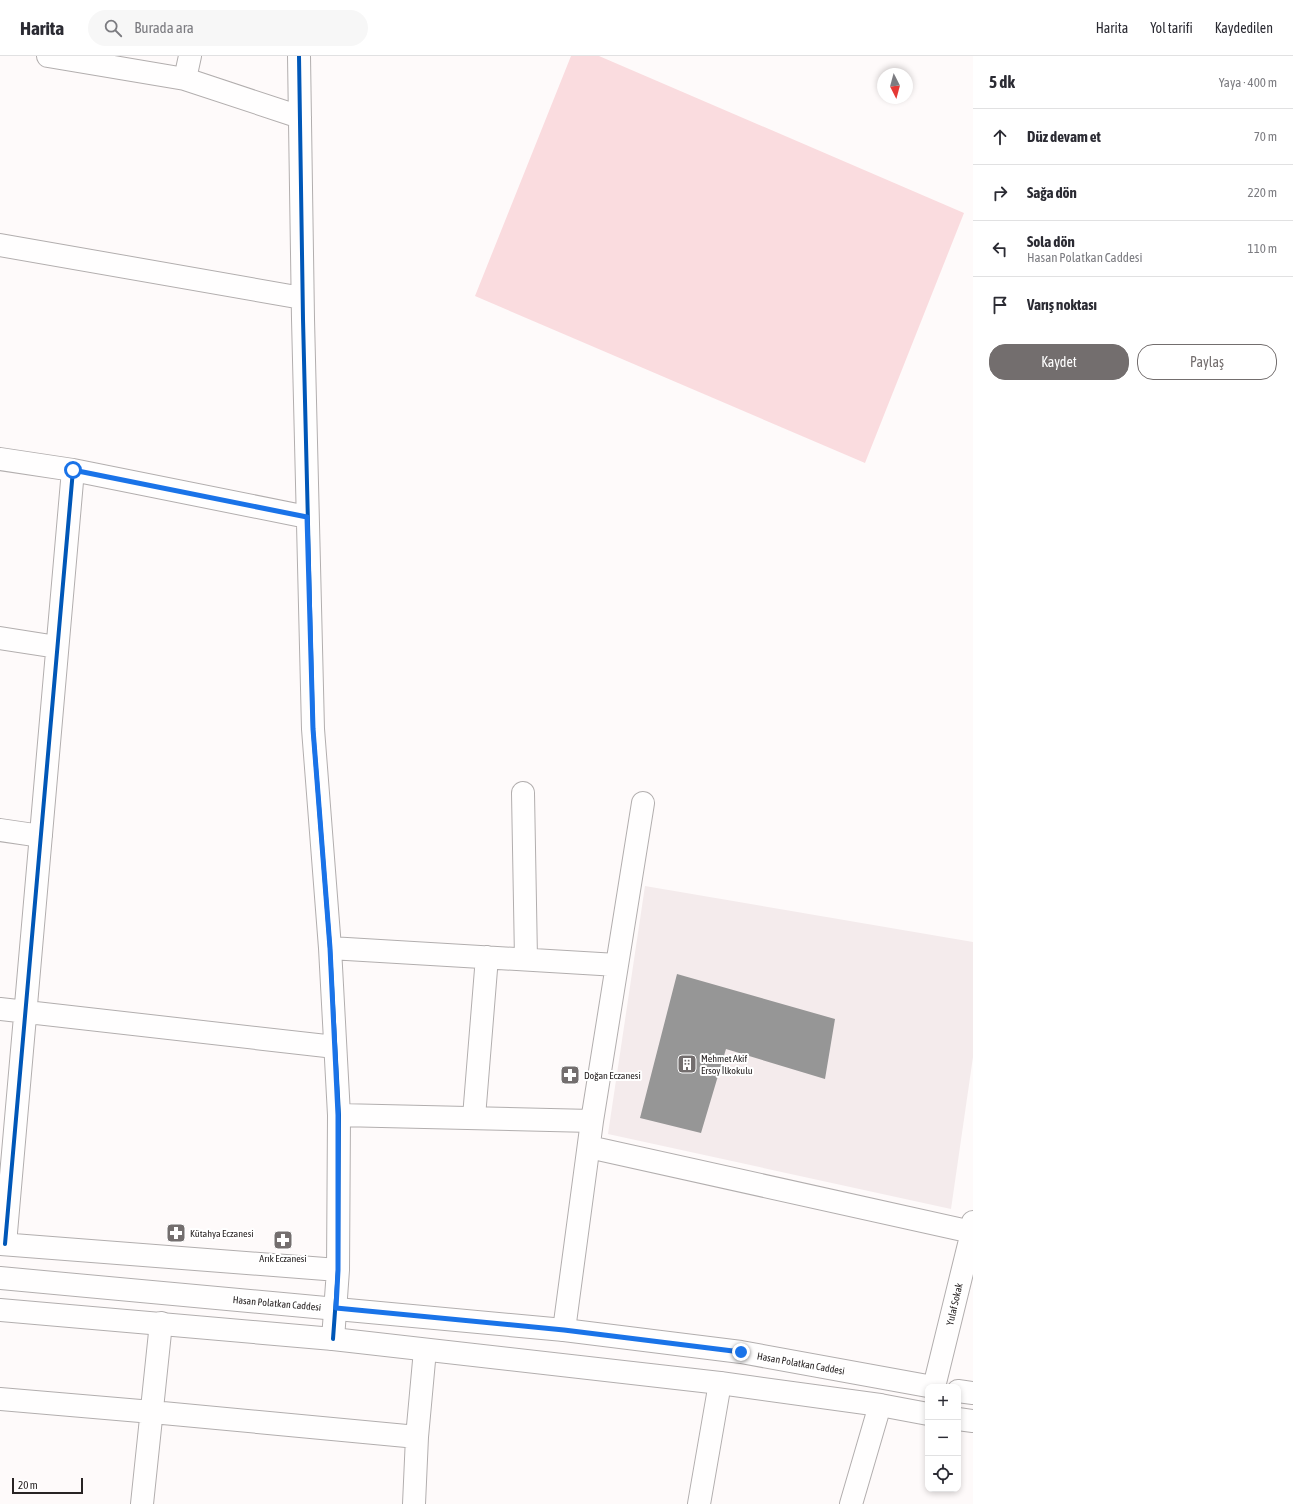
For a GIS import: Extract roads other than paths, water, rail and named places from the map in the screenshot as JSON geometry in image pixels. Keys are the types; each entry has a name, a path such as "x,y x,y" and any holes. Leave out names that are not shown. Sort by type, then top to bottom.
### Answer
{"street":[{"path":"48,56 185,80 300,117"},
{"path":"185,80 190,56"},
{"path":"299,56 302,298 313,729 330,948 338,1115 338,1270 333,1339"},
{"path":"0,245 302,298"},
{"path":"0,459 73,470 307,517"},
{"path":"73,470 3,1244 338,1270"},
{"path":"0,638 57,647"},
{"path":"523,793 526,959"},
{"path":"564,1330 592,1121 643,803"},
{"path":"0,830 41,836"},
{"path":"330,948 617,964"},
{"path":"474,1118 487,957"},
{"path":"0,1009 335,1047"},
{"path":"338,1115 592,1121"},
{"path":"589,1148 972,1227"},
{"name":"Yulaf Sokak","path":"935,1384 969,1256 972,1227"},
{"name":"Hasan Polatkan Caddesi","path":"0,1278 564,1330 741,1352 925,1385"},
{"path":"0,1310 333,1339 720,1383 880,1405 925,1413"},
{"path":"145,1504 161,1323"},
{"path":"414,1504 417,1437 425,1350"},
{"path":"699,1504 720,1383"},
{"path":"961,1391 973,1393"},
{"path":"0,1399 417,1437"},
{"path":"851,1504 880,1405"},
{"path":"961,1420 973,1422"}],"place":[{"name":"Mehmet Akif Ersoy İlkokulu","path":"687,1064"},
{"name":"Doğan Eczanesi","path":"570,1075"},
{"name":"Kütahya Eczanesi","path":"176,1233"},
{"name":"Arık Eczanesi","path":"283,1240"}]}
